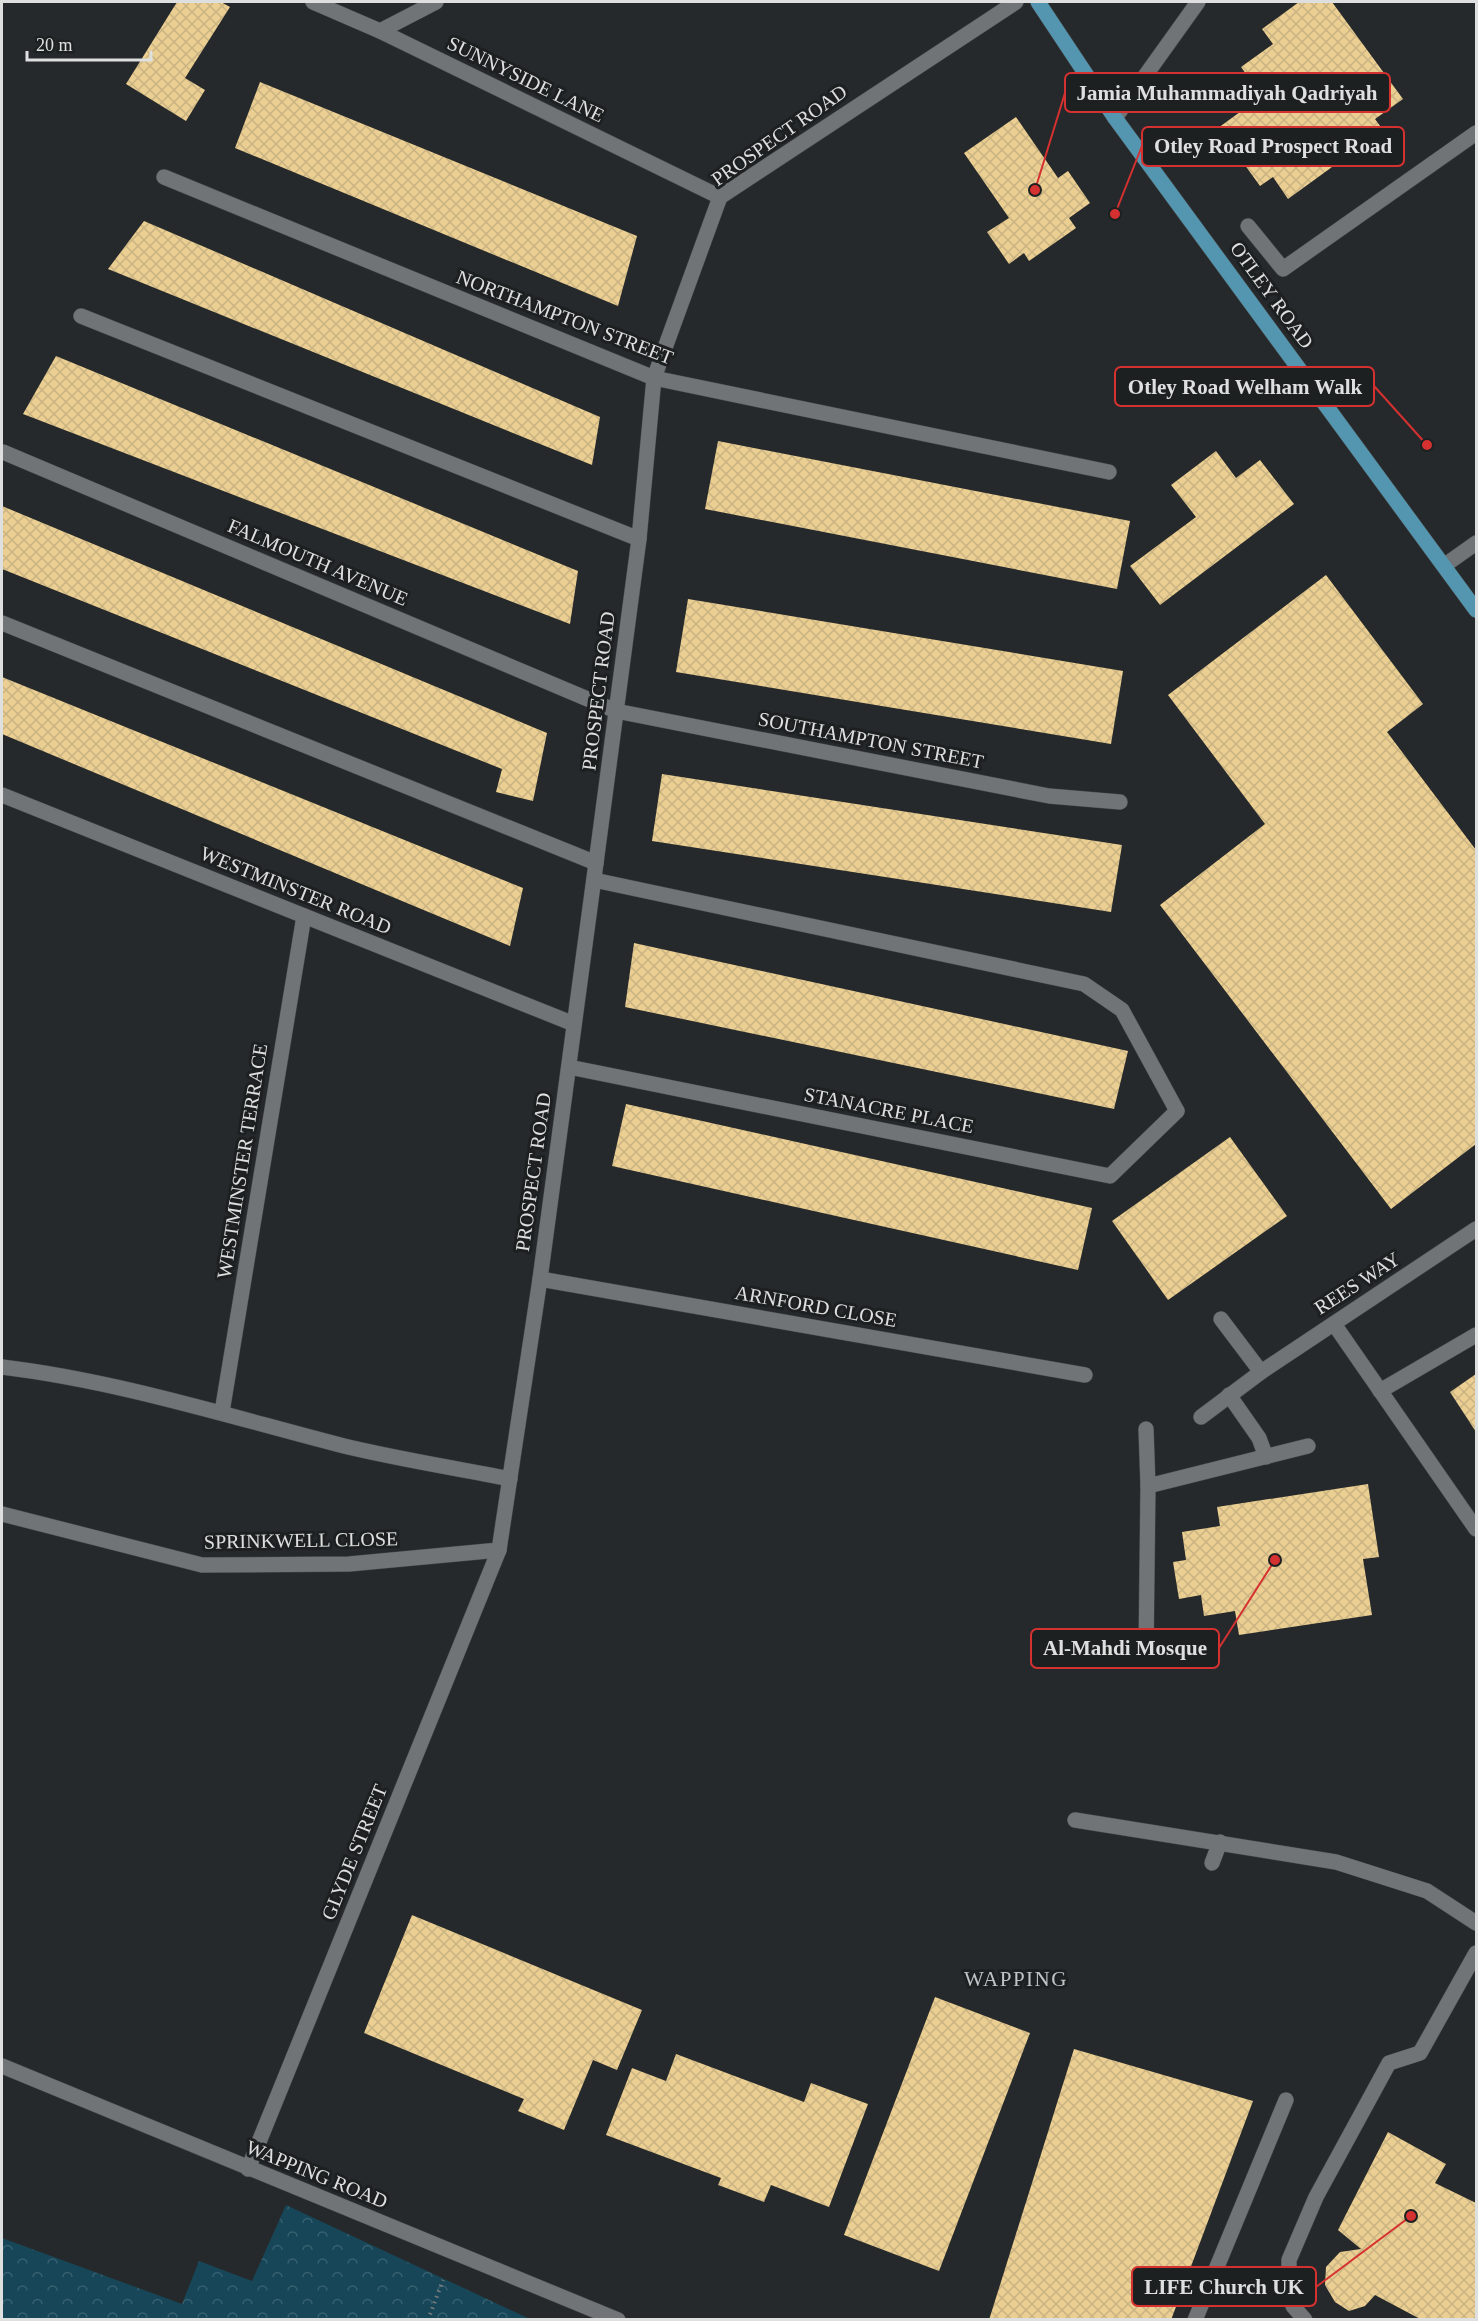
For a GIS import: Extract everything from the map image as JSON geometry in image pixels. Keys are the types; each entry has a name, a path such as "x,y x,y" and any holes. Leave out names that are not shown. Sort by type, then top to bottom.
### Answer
{"main road":[{"name":"OTLEY ROAD","path":"1038,2 1115,118 1476,610"}],"street":[{"name":"SUNNYSIDE LANE","path":"313,2 380,31 720,197"},
{"path":"380,31 436,2"},
{"name":"PROSPECT ROAD","path":"499,1550 540,1279 597,863 639,539 654,378 720,197 1016,2"},
{"path":"1115,118 1198,2"},
{"path":"1248,226 1283,269 1476,133"},
{"name":"NORTHAMPTON STREET","path":"164,177 654,378 1109,472"},
{"path":"81,315 639,539"},
{"name":"FALMOUTH AVENUE","path":"3,452 616,711"},
{"path":"1445,565 1476,543"},
{"path":"2,623 597,863"},
{"name":"SOUTHAMPTON STREET","path":"616,711 1048,796 1120,802"},
{"name":"WESTMINSTER ROAD","path":"2,795 574,1024"},
{"name":"STANACRE PLACE","path":"569,1067 1110,1176 1177,1112 1122,1010 1084,984 594,880"},
{"name":"WESTMINSTER TERRACE","path":"222,1412 304,916"},
{"name":"REES WAY","path":"1201,1417 1261,1372 1476,1229"},
{"name":"ARNFORD CLOSE","path":"540,1279 1085,1375"},
{"path":"1221,1319 1261,1372"},
{"path":"1334,1324 1476,1529"},
{"path":"1380,1391 1476,1335"},
{"path":"2,1367 44,1372 222,1412 346,1446 510,1479"},
{"path":"1229,1395 1259,1438 1266,1457"},
{"path":"1146,1429 1148,1486 1146,1654"},
{"path":"1148,1486 1308,1446"},
{"name":"SPRINKWELL CLOSE","path":"2,1514 202,1565 349,1564 499,1550"},
{"name":"GLYDE STREET","path":"248,2169 499,1550"},
{"path":"1075,1820 1336,1862 1427,1891 1476,1923"},
{"path":"1212,1863 1220,1842"},
{"path":"1305,2319 1293,2306 1289,2260 1316,2197 1389,2063 1420,2053 1476,1953"},
{"name":"WAPPING ROAD","path":"2,2066 248,2169 618,2319"},
{"path":"1196,2319 1286,2100"}],"path":[{"path":"428,2319 454,2251"}],"green space":[{"path":"286,2205 530,2319 2,2319 2,2238 182,2304 199,2261 252,2281"}],"building":[{"path":"177,2 221,2 230,7 185,78 205,90 186,121 126,84"},
{"path":"1299,2 1332,2 1403,99 1375,119 1383,130 1288,199 1273,177 1260,186 1218,128 1262,96 1241,67 1273,44 1262,29"},
{"path":"260,82 637,236 618,306 235,148"},
{"path":"1016,117 1058,178 1068,171 1090,203 1069,218 1076,228 1029,261 1024,253 1009,264 987,232 1009,218 964,153"},
{"path":"144,221 600,417 592,465 108,269"},
{"path":"56,356 578,571 570,624 23,414"},
{"path":"718,441 1130,521 1117,589 705,509"},
{"path":"1216,451 1236,478 1260,460 1294,504 1160,605 1130,566 1196,517 1171,485"},
{"path":"2,506 547,733 533,801 496,792 502,769 2,569"},
{"path":"1326,575 1423,704 1387,732 1476,850 1476,1144 1391,1209 1160,905 1265,824 1168,695"},
{"path":"688,599 1123,671 1111,744 676,672"},
{"path":"2,677 523,888 510,946 2,734"},
{"path":"662,774 1122,845 1111,912 652,841"},
{"path":"634,943 1128,1051 1114,1109 625,1007"},
{"path":"626,1104 1092,1208 1078,1270 612,1166"},
{"path":"1230,1137 1287,1216 1168,1300 1112,1221"},
{"path":"1476,1374 1476,1432 1450,1392"},
{"path":"1368,1484 1379,1557 1363,1559 1372,1615 1239,1635 1235,1611 1204,1616 1201,1595 1179,1599 1173,1562 1186,1560 1182,1532 1220,1526 1217,1507"},
{"path":"412,1915 642,2010 617,2070 593,2060 564,2130 518,2111 524,2099 364,2033"},
{"path":"935,1997 1030,2033 939,2271 844,2235"},
{"path":"1074,2049 1253,2101 1171,2320 989,2320"},
{"path":"676,2054 804,2102 811,2083 868,2104 829,2207 771,2185 764,2202 718,2185 721,2178 606,2135 632,2068 666,2081"},
{"path":"1388,2132 1446,2164 1435,2183 1476,2203 1476,2320 1422,2320 1375,2295 1365,2306 1349,2311 1335,2302 1325,2285 1326,2267 1340,2252 1361,2249 1338,2230"}],"place":[{"name":"Jamia Muhammadiyah Qadriyah","path":"1035,190"},
{"name":"Otley Road Prospect Road","path":"1115,214"},
{"name":"Otley Road Welham Walk","path":"1427,445"},
{"name":"Al‐Mahdi Mosque","path":"1275,1560"},
{"name":"LIFE Church UK","path":"1411,2216"}],"district":[{"name":"WAPPING","path":"1016,1979"}]}
